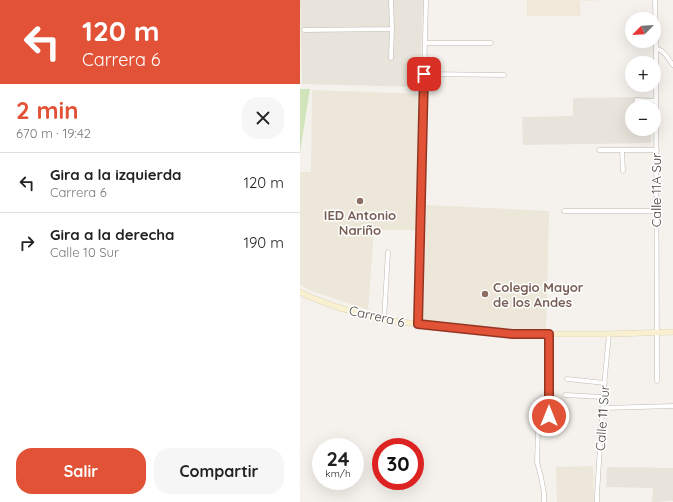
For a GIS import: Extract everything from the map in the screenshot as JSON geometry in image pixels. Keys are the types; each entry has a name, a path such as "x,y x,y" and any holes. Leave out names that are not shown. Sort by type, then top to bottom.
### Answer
{"main road":[{"name":"Carrera 6","path":"300,292 337,307 384,320 418,324 512,334 609,334 673,332"}],"street":[{"path":"390,0 392,29 391,58"},
{"path":"418,324 426,0"},
{"name":"Calle 11A Sur","path":"655,0 656,100"},
{"path":"304,30 392,29"},
{"path":"425,43 491,44"},
{"path":"656,49 662,50 673,65"},
{"path":"424,74 504,75"},
{"name":"Calle 11A Sur","path":"656,136 657,381"},
{"path":"599,150 656,150"},
{"path":"622,150 623,171"},
{"path":"564,211 657,211"},
{"path":"384,320 388,252"},
{"path":"549,334 549,416"},
{"name":"Calle 11 Sur","path":"597,502 603,397 609,334"},
{"path":"567,378 605,383"},
{"path":"565,395 603,397"},
{"path":"603,408 673,406"},
{"path":"538,430 537,462 544,493 544,502"}],"shaded area":[{"path":"300,0 423,0 420,87 302,84"},
{"path":"527,0 617,0 580,1 581,16 527,16"},
{"name":"IED Antonio Nariño","path":"312,90 423,94 419,230 374,230 368,310 309,290 300,285 300,172 311,172"},
{"path":"650,97 650,100 625,100 625,136 651,136 651,143 523,145 522,117 573,116 573,98"},
{"name":"Colegio Mayor de los Andes","path":"426,205 549,211 546,332 422,326"},
{"path":"593,466 594,502 557,502 556,467"},
{"path":"607,467 673,468 673,501 652,502 653,488 606,487"}],"green space":[{"path":"300,89 310,89 300,152"}],"place":[{"name":"IED Antonio Nariño","path":"360,201"},
{"name":"Colegio Mayor de los Andes","path":"485,294"}],"route":[{"path":"424,74 418,324 512,334 549,334 549,416"}]}
